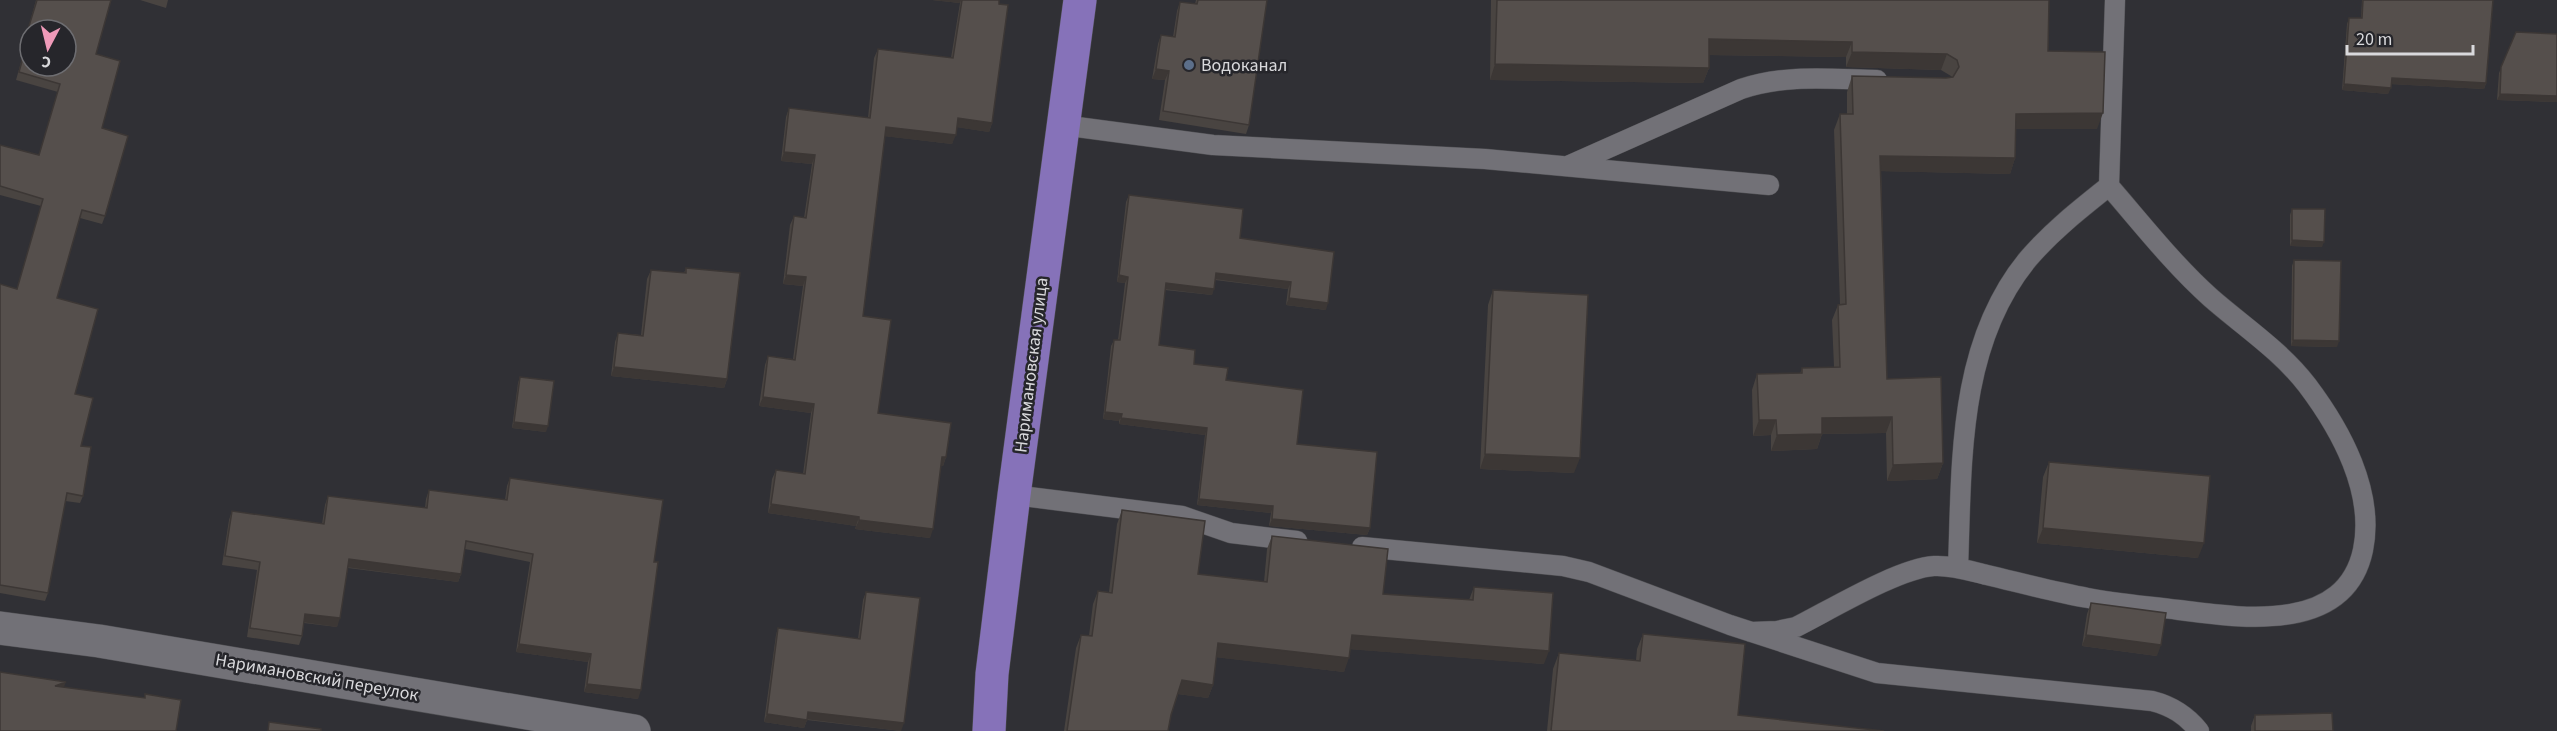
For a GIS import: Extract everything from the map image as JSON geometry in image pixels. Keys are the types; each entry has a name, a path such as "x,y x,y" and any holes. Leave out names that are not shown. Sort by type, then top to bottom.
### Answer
{"main road":[{"name":"Наримановская улица","path":"989,731 992,674 1014,495 1080,0"}],"street":[{"name":"Наримановский переулок","path":"0,628 99,640 634,731"}],"lane":[{"path":"1750,632 1777,631 1796,627 1916,569 1935,566 1958,568 2088,598 2259,618 2291,614 2319,606 2338,595 2352,579 2360,562 2366,536 2365,511 2361,488 2351,461 2323,409 2306,384 2283,359 2180,267 2109,186 2115,0"},
{"path":"1568,166 1741,89 1767,80 1790,78 1894,80"},
{"path":"1062,125 1212,145 1485,159 1769,185"},
{"path":"1958,568 1964,434 1973,379 1985,336 2010,284 2027,260 2066,220 2109,186"},
{"path":"1014,495 1182,516 1231,533 1313,542"},
{"path":"1348,546 1563,566 1589,572 1750,632 1878,673 2152,701 2178,711 2190,719 2199,731"}],"building":[{"path":"37,0 111,0 96,54 120,61 102,128 128,136 105,216 82,210 57,298 98,309 75,394 93,398 81,446 91,447 83,496 67,493 48,593 0,585 0,284 17,289 43,199 0,186 0,145 39,155 60,84 40,78 78,78 78,18 31,18"},
{"path":"962,0 999,0 999,4 1008,5 992,123 958,118 956,135 886,127 863,316 891,320 878,413 951,423 946,457 942,457 933,529 859,520 859,517 771,504 776,470 805,474 814,404 763,397 768,356 795,360 806,277 786,275 794,216 806,218 815,155 784,152 789,108 870,118 878,49 953,58"},
{"path":"1198,0 1267,0 1249,125 1163,111 1169,71 1156,69 1161,35 1175,37 1180,2 1197,4"},
{"path":"1497,0 2049,0 2048,51 2105,52 2103,113 2016,114 2015,158 1880,156 1887,379 1941,377 1943,463 1893,465 1892,417 1822,418 1822,434 1777,435 1776,420 1759,420 1757,374 1802,373 1802,368 1840,367 1838,305 1846,304 1840,114 1853,114 1852,76 1953,77 1959,67 1957,60 1947,54 1852,52 1852,42 1709,39 1709,68 1495,64"},
{"path":"2363,0 2493,0 2486,83 2392,78 2391,88 2344,84 2349,18 2362,18"},
{"path":"2516,32 2557,34 2557,96 2500,94 2501,67"},
{"path":"1129,195 1243,209 1240,238 1334,252 1328,303 1289,298 1291,282 1216,273 1214,289 1166,283 1159,345 1195,350 1194,364 1228,368 1226,380 1303,390 1297,444 1377,452 1370,528 1272,519 1273,506 1199,499 1207,428 1121,418 1122,414 1105,412 1114,340 1120,340 1128,277 1119,275"},
{"path":"2292,209 2325,209 2324,242 2292,240"},
{"path":"2294,260 2341,261 2339,341 2293,340"},
{"path":"686,268 740,273 727,379 614,367 618,333 643,336 651,270 686,273"},
{"path":"1493,290 1588,295 1580,458 1485,454"},
{"path":"520,377 554,381 548,426 514,422"},
{"path":"2049,462 2210,476 2204,543 2043,528"},
{"path":"510,478 663,500 654,562 658,562 641,690 587,684 591,654 519,644 533,554 466,541 461,574 349,559 340,618 305,614 302,636 250,628 260,562 225,556 232,511 324,524 328,496 427,508 429,490 507,500"},
{"path":"1122,510 1205,521 1198,574 1267,582 1272,536 1388,549 1383,594 1473,600 1474,587 1553,593 1549,651 1352,635 1349,658 1218,643 1213,685 1182,680 1168,731 1067,731 1081,635 1092,636 1098,591 1112,593"},
{"path":"866,592 920,598 904,723 808,712 807,720 767,714 778,628 860,639"},
{"path":"2091,603 2166,613 2161,645 2086,635"},
{"path":"1643,634 1745,644 1738,715 1884,731 1551,731 1559,653 1640,661"},
{"path":"0,672 66,682 55,686 145,698 145,694 181,700 176,731 0,731"},
{"path":"2332,713 2333,731 2255,731 2255,715"},
{"path":"269,722 321,729 321,731 268,731"}],"place":[{"name":"Водоканал","path":"1189,65"}]}
